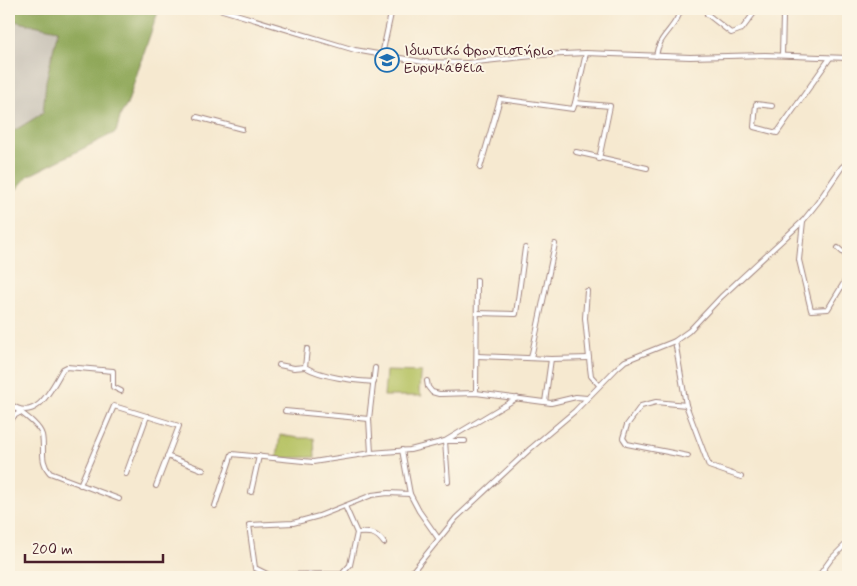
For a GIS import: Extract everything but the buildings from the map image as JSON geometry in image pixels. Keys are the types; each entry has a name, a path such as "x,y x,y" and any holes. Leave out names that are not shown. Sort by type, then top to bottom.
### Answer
{"street":[{"path":"220,9 356,50 423,62 468,63 542,55 586,54 656,56 782,55 848,58"},
{"path":"382,54 392,9"},
{"path":"656,56 661,39 678,19 681,9"},
{"path":"707,14 731,33 742,29 757,9"},
{"path":"774,9 783,16 782,55"},
{"path":"480,168 500,99 573,109 586,54"},
{"path":"772,106 756,104 754,127 777,133 830,58"},
{"path":"575,103 610,106 599,158"},
{"path":"197,117 242,129"},
{"path":"576,152 646,168"},
{"path":"408,577 438,538 468,506 575,411 625,361 675,342 690,331 731,287 803,221 842,167 848,162"},
{"path":"803,221 800,260 811,310 828,310 848,276"},
{"path":"531,358 555,244"},
{"path":"477,313 516,314 525,248"},
{"path":"838,248 848,257"},
{"path":"476,394 477,280"},
{"path":"587,292 586,318 591,376 599,386"},
{"path":"675,342 686,405 709,466 741,477"},
{"path":"305,367 307,349"},
{"path":"477,356 552,359 589,358"},
{"path":"546,402 552,359"},
{"path":"279,365 294,368 305,367 317,373 374,382"},
{"path":"9,423 20,412 30,410 41,404 63,369 67,367 113,371 112,387 122,391"},
{"path":"371,453 369,419 376,368"},
{"path":"427,380 428,387 432,392 439,394 476,394 546,402 580,397 587,398"},
{"path":"444,441 517,398"},
{"path":"686,405 656,402 641,406 627,425 622,438 627,444 688,456"},
{"path":"9,403 42,434 42,459 45,468 50,473 119,500"},
{"path":"80,485 114,406 179,426 156,486"},
{"path":"14,407 25,410"},
{"path":"285,411 369,419"},
{"path":"126,474 148,416"},
{"path":"444,441 448,482"},
{"path":"215,506 232,454 313,462 371,453 410,450 444,441 465,441"},
{"path":"402,450 410,494 419,512 438,538"},
{"path":"167,456 203,470"},
{"path":"251,492 259,456"},
{"path":"345,506 357,533 350,565 342,574 270,574 255,568 249,525 293,523 319,516 372,495 388,493 410,494"},
{"path":"357,533 378,535 384,543"},
{"path":"818,577 831,559 848,542"}],"shaded area":[{"path":"9,20 58,30 46,81 43,113 10,134 9,134"}],"green space":[{"path":"9,9 159,9 116,132 28,176 9,198 9,134 43,113 46,81 58,30 9,20"},
{"path":"386,371 422,372 420,375 419,392 422,396 384,396"},
{"path":"280,435 314,438 315,457 277,458"}],"place":[{"name":"Ιδιωτικό Φροντιστήριο Ευρυμάθεια","path":"387,60"}]}
